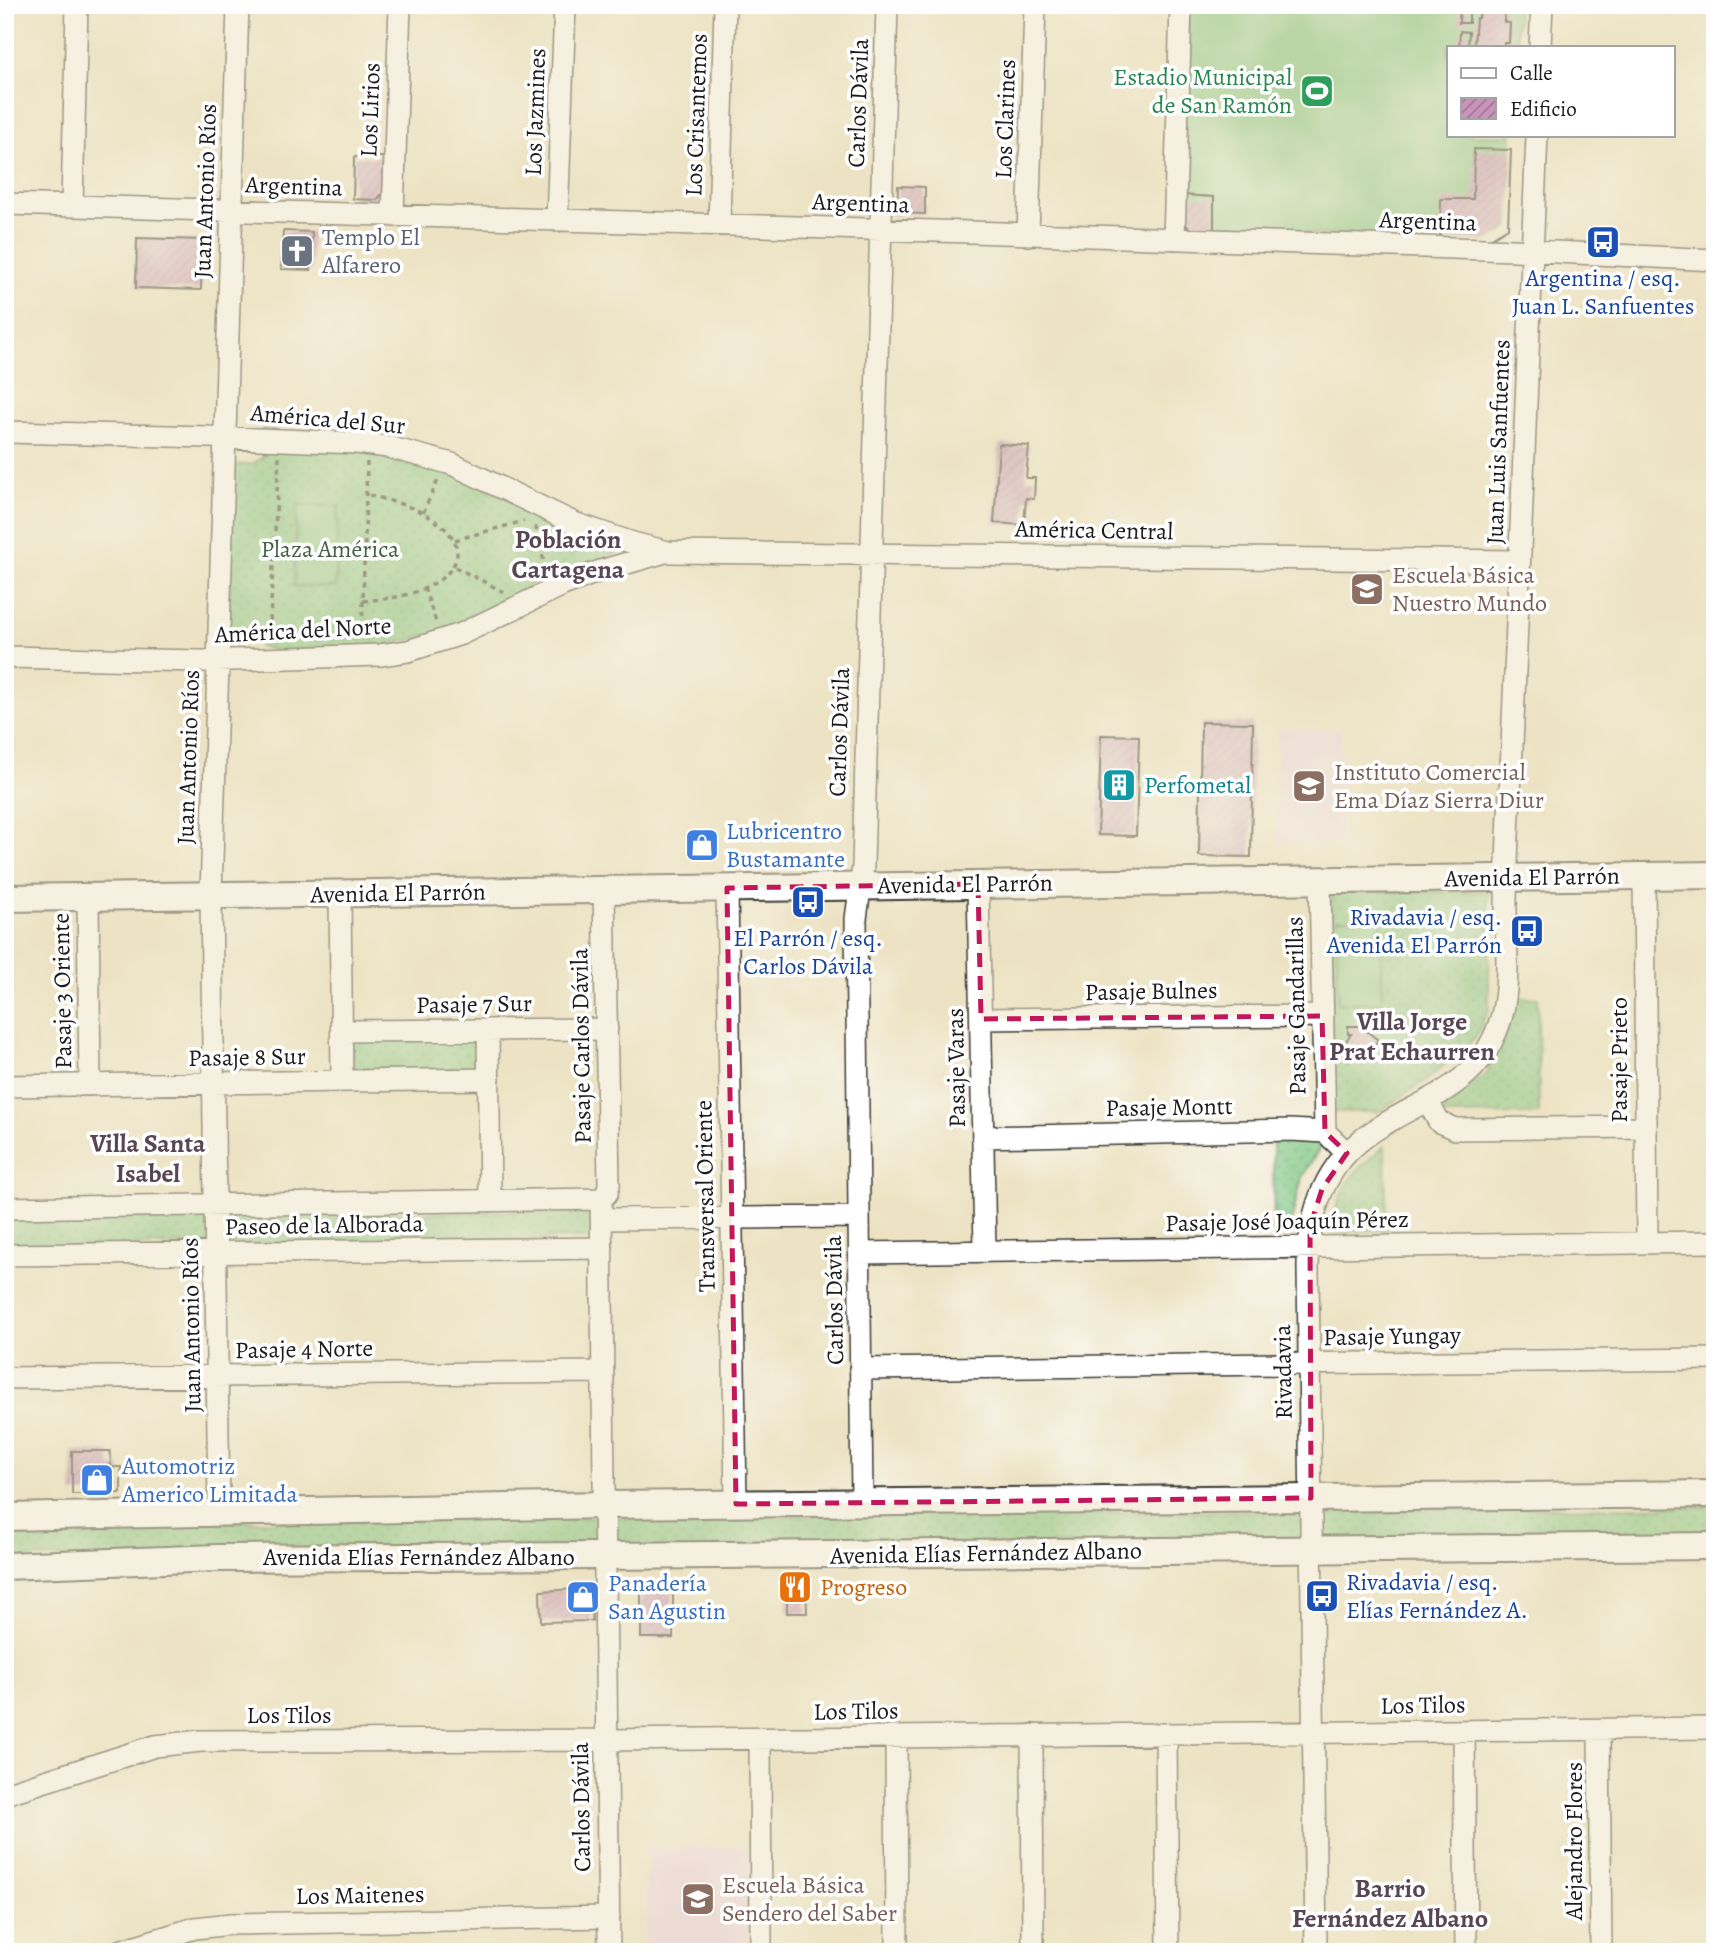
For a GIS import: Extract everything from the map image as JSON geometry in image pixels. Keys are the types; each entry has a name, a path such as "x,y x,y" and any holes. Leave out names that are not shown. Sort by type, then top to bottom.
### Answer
{"main road":[{"name":"Avenida El Parrón","path":"5,898 1715,875"},
{"name":"Avenida Elías Fernández Albano","path":"5,1517 219,1511 736,1504 1715,1494"},
{"name":"Avenida Elías Fernández Albano","path":"5,1566 218,1558 1715,1546"}],"street":[{"path":"72,206 77,5"},
{"name":"Juan Antonio Ríos","path":"219,1511 211,895 238,5"},
{"name":"Los Lirios","path":"393,216 400,5"},
{"name":"Los Jazmines","path":"558,221 565,5"},
{"name":"Los Crisantemos","path":"719,225 725,5"},
{"name":"Carlos Dávila","path":"862,1503 856,919 863,866 887,5"},
{"name":"Los Clarines","path":"1028,234 1035,5"},
{"path":"1174,239 1181,5"},
{"path":"1540,46 1542,5"},
{"name":"Juan Luis Sanfuentes","path":"1506,878 1537,136"},
{"name":"Argentina","path":"5,204 1028,234 1715,260"},
{"name":"América del Sur","path":"5,432 356,443 429,456 475,473 574,523 668,552"},
{"name":"América Central","path":"668,552 1519,561"},
{"name":"América del Norte","path":"5,657 217,660 356,658 408,651 461,634 563,585 600,571 668,552"},
{"name":"Pasaje Prieto","path":"1644,876 1647,1242"},
{"name":"Rivadavia","path":"1317,1952 1309,1364 1310,1227 1322,1189 1346,1153 1374,1131 1448,1090 1476,1065 1485,1053 1499,1026 1505,997 1506,878"},
{"name":"Pasaje Gandarillas","path":"1320,880 1325,1132"},
{"name":"Pasaje Varas","path":"978,884 985,1251"},
{"name":"Transversal Oriente","path":"727,888 736,1504"},
{"name":"Pasaje Carlos Dávila","path":"601,1209 609,1185 604,889"},
{"path":"340,894 342,1082"},
{"name":"Pasaje 3 Oriente","path":"88,897 90,1085"},
{"name":"Pasaje Bulnes","path":"981,1019 1322,1016"},
{"name":"Pasaje 7 Sur","path":"341,1031 607,1029"},
{"path":"488,1030 490,1201"},
{"name":"Pasaje 8 Sur","path":"5,1086 489,1079"},
{"path":"1428,1102 1439,1122 1455,1129 1646,1127"},
{"name":"Pasaje Montt","path":"983,1137 1290,1130 1325,1132"},
{"path":"1325,1132 1346,1153"},
{"name":"Paseo de la Alborada","path":"5,1208 490,1201 732,1218 859,1217"},
{"name":"Carlos Dávila","path":"601,1209 609,1952"},
{"name":"Pasaje José Joaquín Pérez","path":"860,1253 1715,1242"},
{"name":"Paseo de la Alborada","path":"5,1255 602,1248"},
{"name":"Pasaje Yungay","path":"860,1369 1715,1359"},
{"name":"Pasaje 4 Norte","path":"5,1378 603,1372"},
{"name":"Los Tilos","path":"5,1794 155,1746 201,1741 607,1740 1715,1728"},
{"name":"Alejandro Flores","path":"1599,1730 1601,1952"},
{"path":"1464,1731 1466,1952"},
{"path":"1166,1734 1168,1952"},
{"path":"1032,1735 1033,1952"},
{"path":"896,1737 897,1952"},
{"path":"760,1738 761,1952"},
{"name":"Los Maitenes","path":"117,1952 195,1928 231,1924 609,1917"}],"path":[{"path":"263,659 269,645 279,454"},
{"path":"362,644 368,456"},
{"path":"423,513 442,474"},
{"path":"363,601 397,597 424,588 442,578 455,566 458,554 455,540 423,513 366,494"},
{"path":"521,512 535,525 543,546 543,565 528,584"},
{"path":"455,540 529,519"},
{"path":"455,566 509,594 500,600"},
{"path":"424,588 439,630"}],"highlighted area":[{"path":"978,884 981,1019 1322,1016 1325,1132 1347,1153 1322,1189 1310,1227 1311,1498 736,1504 727,888"}],"shaded area":[{"name":"Instituto Comercial Ema Díaz Sierra Diur","path":"1277,729 1341,730 1340,843 1277,843"},
{"name":"Escuela Básica Sendero del Saber","path":"646,1847 750,1847 749,1952 646,1952"}],"green space":[{"name":"Estadio Municipal de San Ramón","path":"1187,5 1518,5 1516,46 1447,46 1447,136 1512,136 1508,228 1488,240 1191,230 1181,220"},
{"name":"Plaza América","path":"272,449 364,449 454,473 507,498 557,528 617,553 531,585 458,628 384,646 275,651 259,646 255,633 228,634 232,465 253,464"},
{"path":"297,505 338,506 336,587 294,586"},
{"path":"1325,891 1489,892 1489,1009 1475,1038 1427,1080 1378,1112 1329,1112"},
{"path":"1381,918 1382,1002 1338,1003 1337,919"},
{"path":"1519,998 1538,998 1539,1114 1433,1115 1487,1073"},
{"path":"480,1037 481,1075 351,1077 350,1039"},
{"path":"1273,1136 1327,1136 1302,1177 1289,1230 1274,1231"},
{"path":"1385,1146 1387,1231 1330,1232 1347,1183 1362,1165"},
{"path":"589,1210 597,1238 5,1248 5,1219"},
{"path":"1715,1506 1715,1538 5,1558 5,1526 88,1523"}],"building":[{"path":"1460,5 1469,5 1469,23 1459,23"},
{"path":"1480,5 1505,5 1504,22 1510,23 1509,43 1504,43 1504,46 1474,46 1476,18 1479,18"},
{"path":"1460,31 1469,32 1468,46 1459,46"},
{"path":"1474,149 1511,150 1508,228 1488,240 1440,239 1441,199 1473,199"},
{"path":"354,157 384,157 383,193 377,200 353,199"},
{"path":"898,186 925,187 925,214 897,213"},
{"path":"1182,195 1214,197 1214,231 1191,230 1181,220"},
{"name":"Templo El Alfarero","path":"283,231 312,232 311,270 281,269"},
{"path":"137,238 202,240 201,290 136,288"},
{"path":"999,444 1029,446 1026,478 1035,478 1034,499 1026,498 1024,525 994,523"},
{"path":"1201,722 1253,723 1251,857 1199,856"},
{"name":"Perfometal","path":"1101,735 1139,736 1136,836 1098,835"},
{"name":"Lubricentro Bustamante","path":"691,835 713,835 713,855 691,855"},
{"path":"1348,1026 1360,1026 1378,1040 1365,1059 1355,1052 1349,1060 1338,1052 1351,1034 1348,1034"},
{"name":"Automotriz Americo Limitada","path":"72,1451 110,1451 111,1467 121,1467 121,1493 72,1494"},
{"path":"651,1583 673,1583 673,1638 641,1638 641,1594"},
{"path":"787,1584 806,1584 807,1613 787,1613"},
{"path":"584,1589 591,1599 592,1621 541,1622 540,1591"}],"place":[{"name":"Estadio Municipal de San Ramón","path":"1317,91"},
{"name":"Argentina / esq. Juan L. Sanfuentes","path":"1603,242"},
{"name":"Templo El Alfarero","path":"297,251"},
{"name":"Escuela Básica Nuestro Mundo","path":"1367,589"},
{"name":"Perfometal","path":"1119,785"},
{"name":"Instituto Comercial Ema Díaz Sierra Diur","path":"1309,786"},
{"name":"Lubricentro Bustamante","path":"702,845"},
{"name":"El Parrón / esq. Carlos Dávila","path":"808,902"},
{"name":"Rivadavia / esq. Avenida El Parrón","path":"1527,931"},
{"name":"Automotriz Americo Limitada","path":"97,1480"},
{"name":"Progreso","path":"795,1587"},
{"name":"Rivadavia / esq. Elías Fernández A.","path":"1322,1596"},
{"name":"Panadería San Agustin","path":"583,1597"},
{"name":"Escuela Básica Sendero del Saber","path":"698,1899"}],"district":[{"name":"Población Cartagena","path":"568,554"},
{"name":"Villa Jorge Prat Echaurren","path":"1412,1036"},
{"name":"Villa Santa Isabel","path":"148,1158"},
{"name":"Barrio Fernández Albano","path":"1390,1903"}]}
